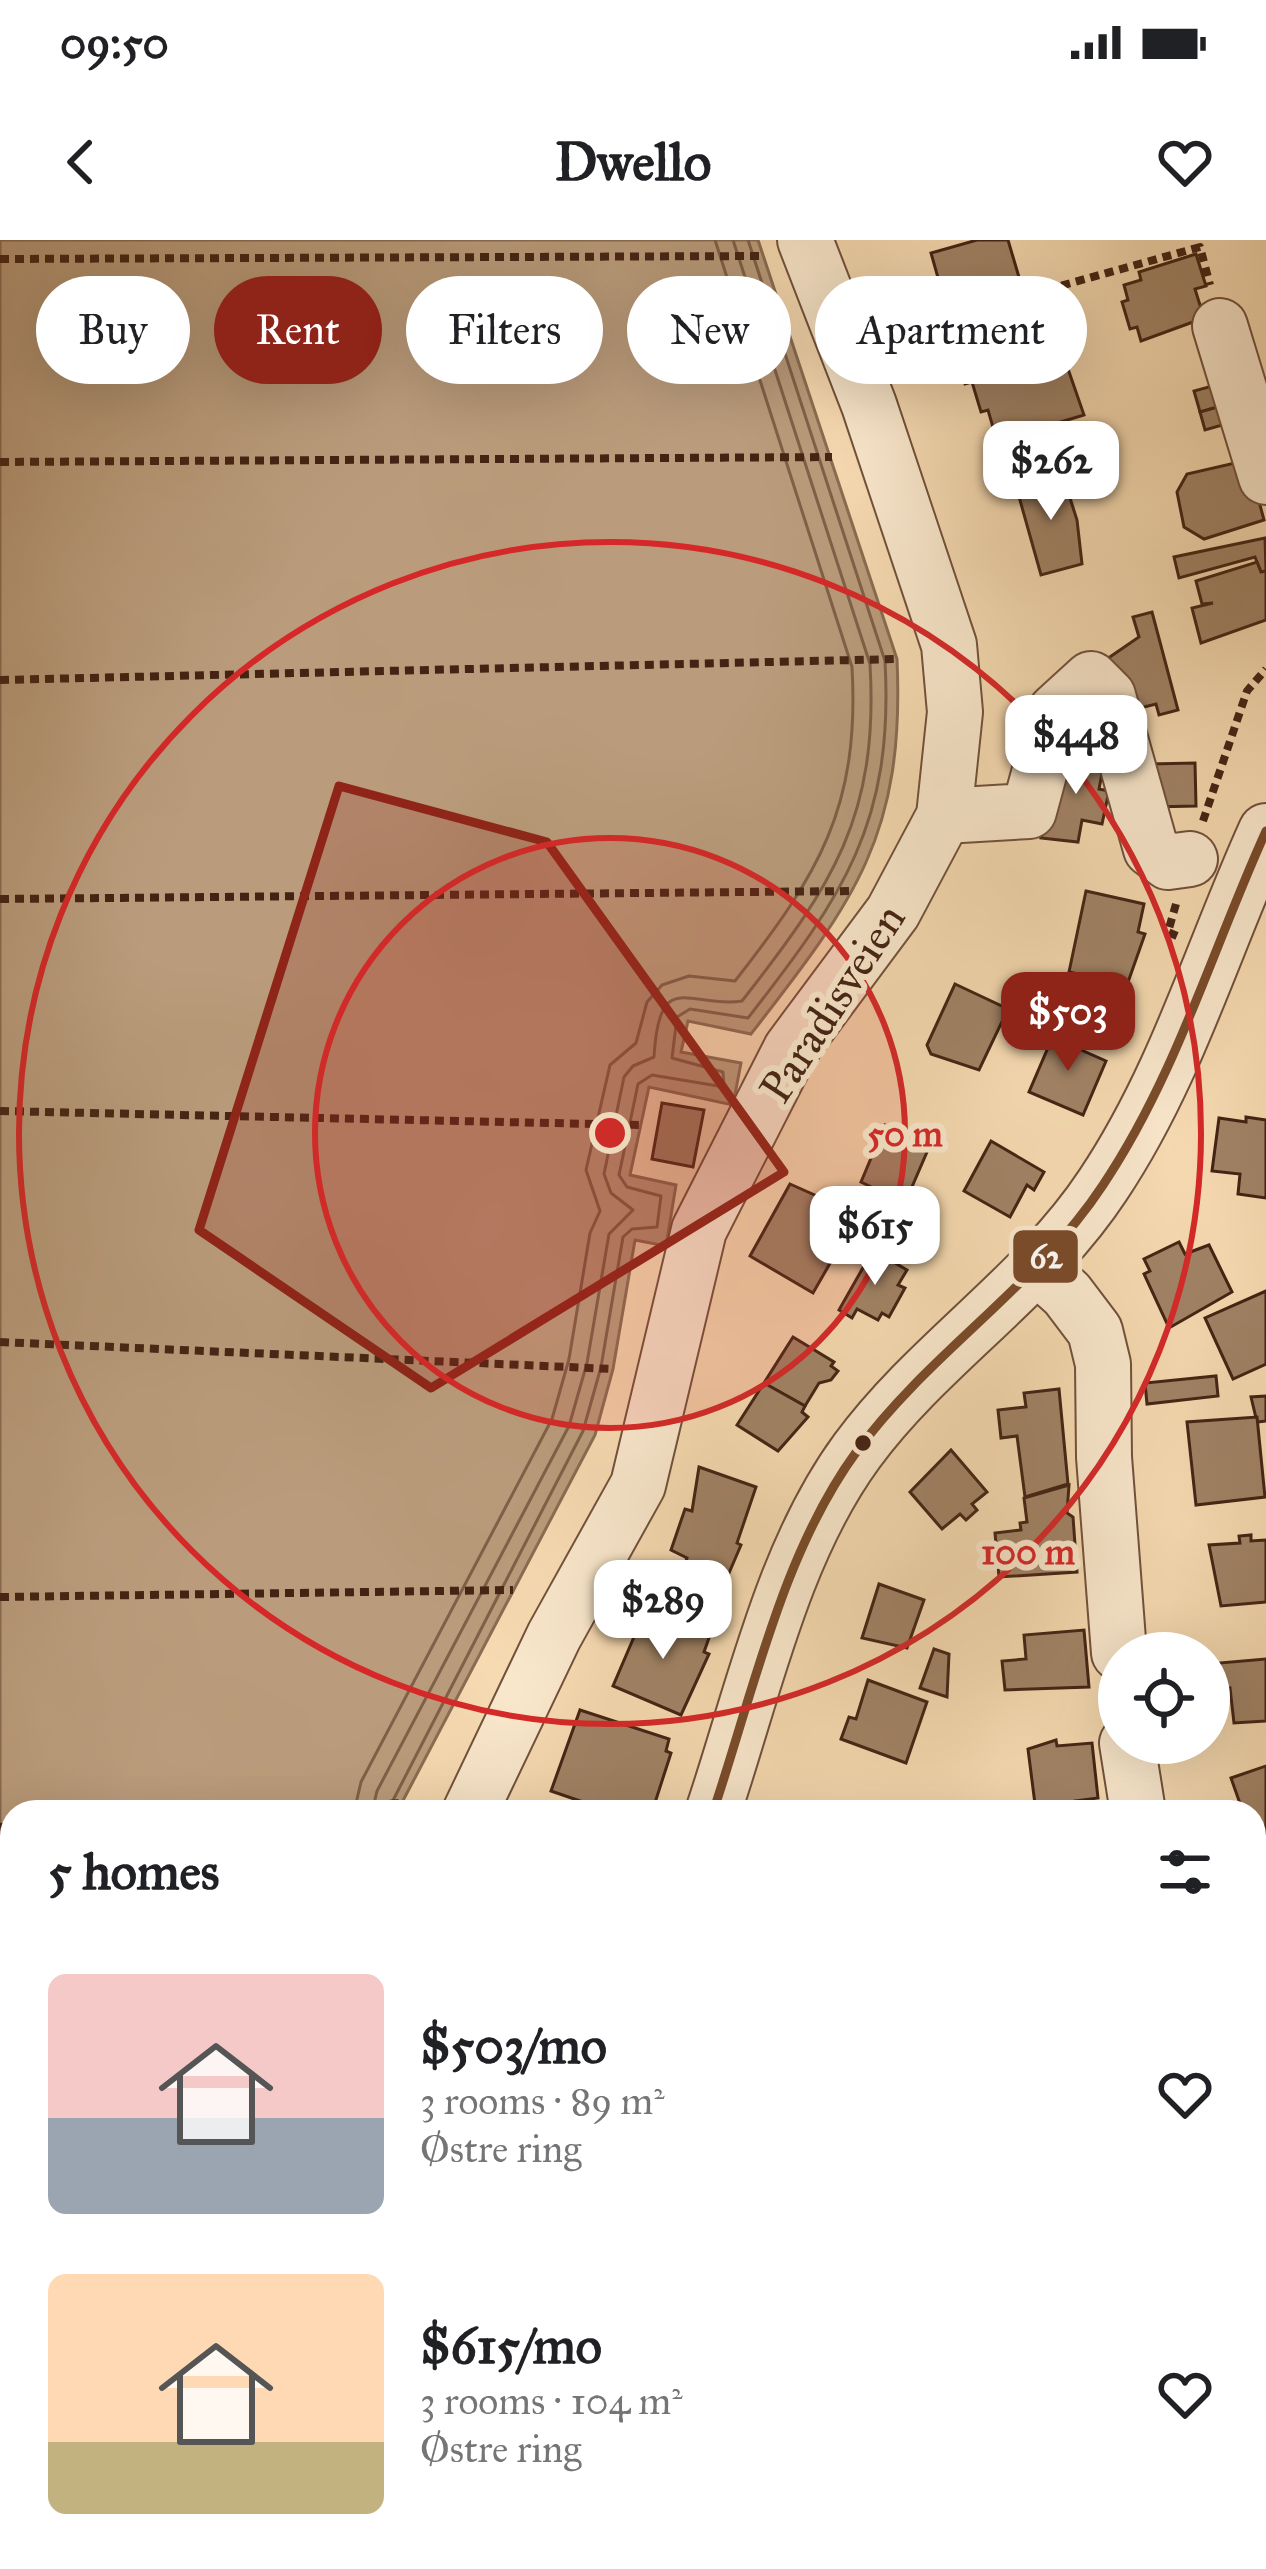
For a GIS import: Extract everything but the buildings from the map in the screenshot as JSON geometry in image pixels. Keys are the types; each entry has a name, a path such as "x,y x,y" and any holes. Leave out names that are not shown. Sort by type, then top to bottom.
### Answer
{"street":[{"name":"Paradisveien","path":"784,248 815,297"},
{"path":"1220,326 1266,477"},
{"name":"Paradisveien","path":"476,1800 554,1636 638,1485 699,1230 791,1049 893,912 944,816 955,712 949,645 860,384"},
{"path":"944,816 1030,811 1056,711 1091,679 1108,696 1151,849 1168,862 1190,859"},
{"path":"717,1800 791,1581 822,1509 854,1454 890,1408 1037,1267 1102,1188 1141,1124 1179,1044 1266,831"},
{"path":"1037,1267 1067,1294 1095,1331 1103,1364 1104,1457 1118,1632"},
{"path":"1130,1764 1136,1800"}],"path":[{"path":"0,259 784,248"},
{"path":"1087,280 1200,248 1220,326"},
{"path":"0,462 832,457"},
{"path":"0,680 897,659"},
{"path":"1190,859 1247,691 1266,669"},
{"path":"0,899 856,891"},
{"path":"0,1111 641,1125"},
{"path":"0,1342 613,1370"},
{"path":"0,1597 513,1590"}],"highlighted area":[{"path":"339,786 547,842 784,1172 431,1388 199,1230"}],"water":[{"path":"0,240 758,240 770,276 627,276 627,384 791,384 791,339 897,659 892,774 866,863 845,904 751,1034 688,1021 681,1052 741,1063 733,1105 649,1087 630,1175 676,1185 666,1246 635,1240 613,1369 595,1435 403,1800 0,1800"}],"transit line":[{"name":"62","path":"717,1800 789,1579 831,1491 885,1416 1046,1256 1103,1185 1152,1100 1266,831"}]}
